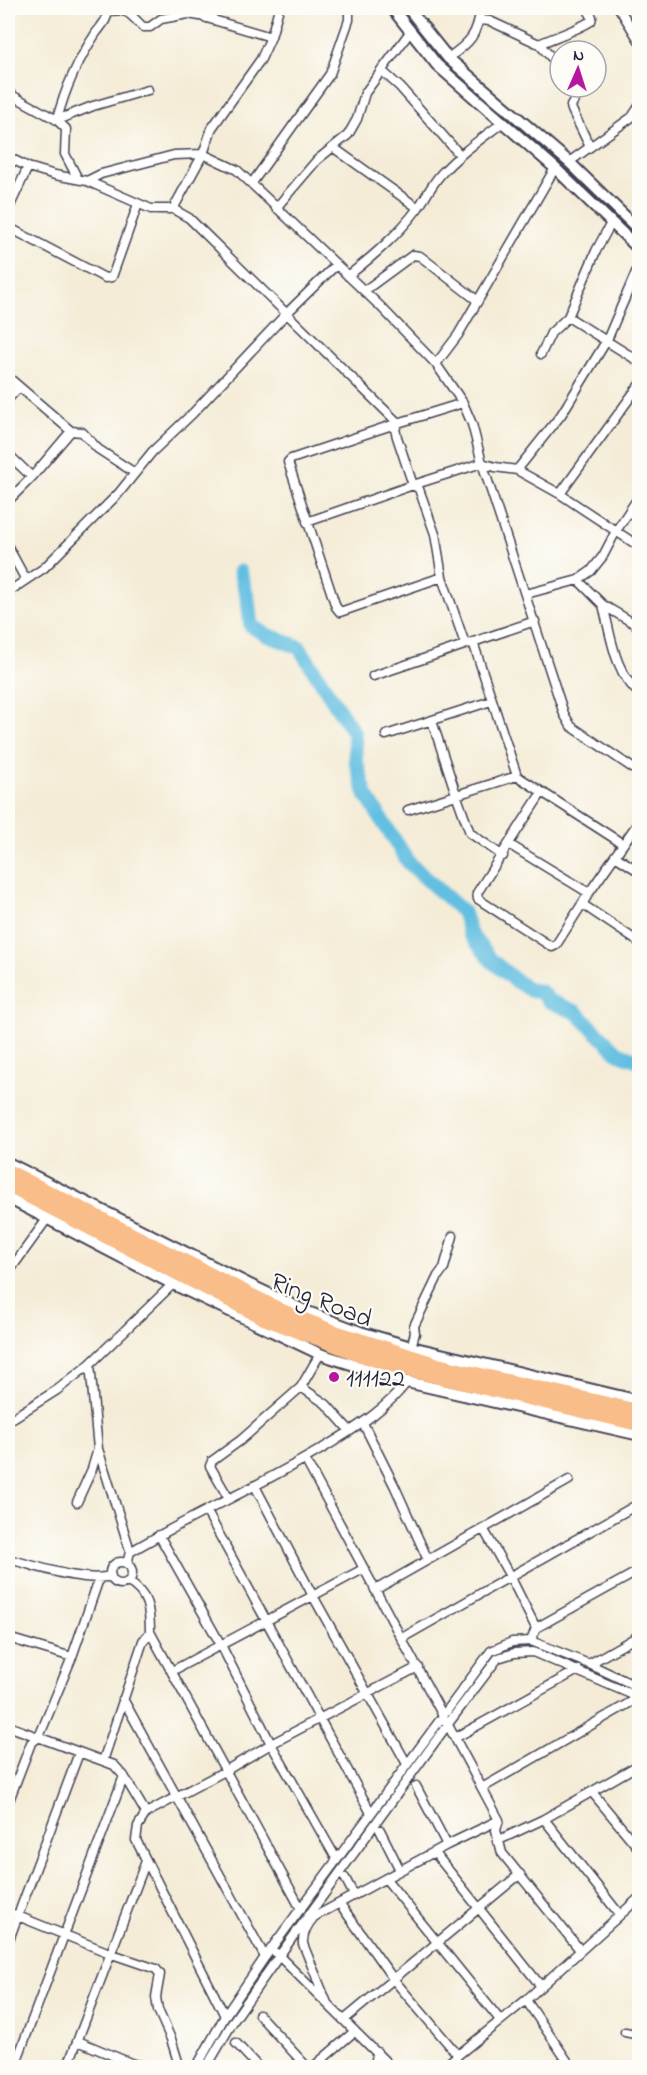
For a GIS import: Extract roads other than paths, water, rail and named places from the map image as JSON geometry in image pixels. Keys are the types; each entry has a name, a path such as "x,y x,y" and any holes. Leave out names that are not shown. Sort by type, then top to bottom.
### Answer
{"highway":[{"name":"Ring Road","path":"8,1172 274,1308 333,1332 439,1366 639,1412"},
{"name":"Ring Road","path":"8,1185 255,1313 296,1330 403,1368 639,1424"}],"street":[{"path":"211,20 214,8"},
{"path":"173,209 202,154 212,128 252,73 271,37 279,8"},
{"path":"252,183 330,74 349,20 349,8"},
{"path":"392,8 437,65 555,168 639,250"},
{"path":"408,8 448,58 569,162 639,231 630,241"},
{"path":"448,58 467,45 474,37 481,8"},
{"path":"539,44 562,33 573,31 591,21 592,17 587,8"},
{"path":"620,8 639,42"},
{"path":"57,120 74,70 87,46 107,18 108,9 131,13 143,27 150,27 161,19 188,14 271,37"},
{"path":"479,20 490,21 539,44 548,54"},
{"path":"276,208 317,160 348,135 357,119 365,93 410,32"},
{"path":"381,70 400,87 460,155"},
{"path":"57,120 93,106 148,90"},
{"path":"8,93 57,120 66,129 65,154 78,179"},
{"path":"575,99 571,106 572,110 590,147"},
{"path":"569,162 636,120 639,105"},
{"path":"348,276 387,243 418,208 439,176 460,155 502,123"},
{"path":"334,148 418,208"},
{"path":"87,181 101,174 174,155 202,154 237,170 364,291 436,364 463,403 472,424 482,463 564,714 571,726 639,773"},
{"path":"8,157 28,167 87,181 151,209 173,209 189,218 398,423"},
{"path":"8,210 28,167"},
{"path":"436,364 459,335 555,168"},
{"path":"8,227 105,278 112,277 138,204"},
{"path":"541,354 551,333 568,317 596,251 611,223"},
{"path":"364,291 413,255 420,256 478,301"},
{"path":"517,470 561,416 607,340 639,263"},
{"path":"8,592 44,568 119,493 152,452 193,413 287,313 336,265"},
{"path":"568,317 639,362"},
{"path":"8,377 71,431 82,432 98,449 135,473"},
{"path":"560,494 639,384"},
{"path":"8,399 19,387"},
{"path":"442,577 340,612 336,607 306,522 288,462 291,459 463,403"},
{"path":"398,423 395,429 397,437 413,484 419,489 435,534 442,577 491,701 517,776 623,844"},
{"path":"8,501 71,431"},
{"path":"8,454 32,477"},
{"path":"306,522 413,484 482,463 517,470 560,494 639,547"},
{"path":"526,594 578,580 591,571 603,556 639,495"},
{"path":"8,547 26,580"},
{"path":"578,580 603,604 639,627"},
{"path":"603,604 622,673 630,686 639,694"},
{"path":"373,676 535,621"},
{"path":"386,735 491,701"},
{"path":"432,721 470,833 503,856"},
{"path":"408,810 517,776"},
{"path":"542,792 503,856 477,893 478,899 552,948 639,820"},
{"path":"510,844 589,893"},
{"path":"615,856 639,872"},
{"path":"582,904 639,943"},
{"path":"8,1163 305,1311 360,1332 411,1347 639,1401"},
{"path":"8,1198 173,1284 320,1354 407,1382 639,1435"},
{"path":"8,1273 47,1219"},
{"path":"411,1347 415,1334 414,1326 444,1268 453,1236"},
{"path":"8,1421 57,1390 90,1364 173,1284"},
{"path":"229,1499 210,1466 212,1461 241,1440 301,1387 320,1354"},
{"path":"90,1364 98,1449 130,1552 127,1564 132,1573 128,1582"},
{"path":"130,1552 305,1459 363,1423 395,1398 407,1382"},
{"path":"301,1387 326,1404 350,1431"},
{"path":"363,1423 428,1560"},
{"path":"77,1502 98,1449"},
{"path":"305,1459 499,1820 496,1830 497,1841 502,1853 580,1950"},
{"path":"375,1590 569,1480"},
{"path":"255,1486 366,1693 407,1764"},
{"path":"402,1638 511,1578 639,1503"},
{"path":"207,1512 371,1813"},
{"path":"484,1530 536,1628"},
{"path":"159,1535 221,1645 270,1744 337,1860"},
{"path":"8,1559 82,1577 99,1579 111,1576"},
{"path":"111,1576 113,1566 122,1562 127,1564"},
{"path":"172,1671 363,1569"},
{"path":"531,1641 536,1628 639,1570"},
{"path":"111,1576 118,1583 128,1582 138,1587 145,1597 150,1612 150,1632 301,1909"},
{"path":"8,1803 31,1743 39,1737 72,1657 99,1579"},
{"path":"103,1761 143,1641 150,1632"},
{"path":"589,1664 639,1635"},
{"path":"8,1638 72,1657"},
{"path":"196,2067 225,2016 271,1948 492,1651 512,1642 531,1641 589,1664 639,1688"},
{"path":"206,2067 234,2020 279,1956 498,1658 513,1653 533,1652 639,1698"},
{"path":"225,2016 136,1840 138,1826 146,1813 270,1744 418,1667"},
{"path":"455,1738 578,1670"},
{"path":"482,1788 639,1698"},
{"path":"123,1699 265,1957"},
{"path":"8,1725 114,1765 124,1776 146,1813"},
{"path":"8,1942 79,1753"},
{"path":"497,1841 544,1820 639,1765"},
{"path":"14,2067 124,1776"},
{"path":"416,1786 447,1845"},
{"path":"592,1792 639,1850"},
{"path":"327,2003 303,1944 302,1936 314,1917 447,1845 499,1820"},
{"path":"544,1820 620,1915"},
{"path":"380,1830 400,1870"},
{"path":"434,1852 540,1985"},
{"path":"67,2067 146,1861"},
{"path":"344,2020 520,1874"},
{"path":"345,1878 354,1895"},
{"path":"386,1879 500,2020"},
{"path":"442,2067 526,2000 639,1898"},
{"path":"340,1904 394,1980 457,2054"},
{"path":"8,1912 112,1954 156,1969 160,1974 156,1997 158,2010 180,2067"},
{"path":"271,1948 392,2067"},
{"path":"526,2000 572,2067"},
{"path":"259,2015 310,2067 355,2031"},
{"path":"625,2032 639,2035"},
{"path":"78,2041 133,2064 153,2067"},
{"path":"236,2043 259,2067"},
{"path":"375,2067 377,2052"}],"waterway":[{"path":"240,572 248,600 251,626 267,635 299,647 354,733 356,761 366,795 409,863 463,912 470,934 492,961 530,990 541,992 549,1001 576,1012 618,1053 640,1061"}],"place":[{"name":"111122","path":"334,1377"}]}
